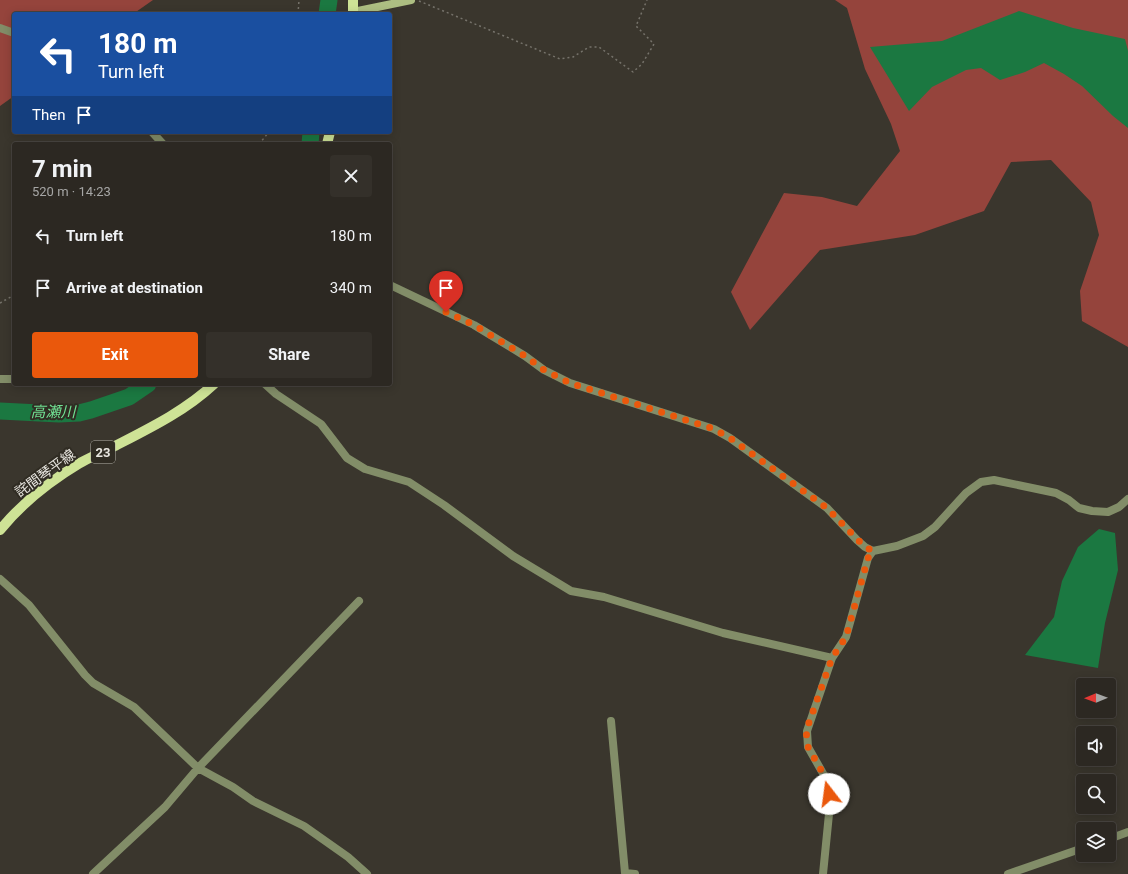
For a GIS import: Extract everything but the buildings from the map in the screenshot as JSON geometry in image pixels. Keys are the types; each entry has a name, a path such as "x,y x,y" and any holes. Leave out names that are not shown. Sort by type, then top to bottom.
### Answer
{"main road":[{"path":"353,0 353,12"},
{"name":"詫間琴平線","path":"0,530 11,517 40,491 80,463 154,427 186,407 212,386"}],"street":[{"path":"357,12 411,0"},
{"path":"0,28 12,32"},
{"path":"154,134 161,142"},
{"path":"392,286 474,325 525,356 544,370 570,383 714,429 725,435 827,508 865,547 873,551 898,546 924,536 935,527 966,493 981,482 994,480 1056,493 1069,500 1079,508 1092,511 1108,512 1119,507 1128,499"},
{"path":"0,379 12,379"},
{"path":"267,386 276,394 321,424 346,458 365,469 409,482 444,505 513,556 571,591 604,597 723,633 832,658"},
{"path":"823,874 830,804 829,784 808,747 806,731 832,658 846,637 868,558 873,551"},
{"path":"0,579 29,605 93,683 134,707 198,768 233,787 254,801 304,826 348,856 367,874"},
{"path":"93,874 165,806 198,768 359,601"},
{"path":"611,721 625,873 636,874"},
{"path":"1116,836 1128,832"},
{"path":"1008,874 1076,850"}],"path":[{"path":"298,12 299,0"},
{"path":"417,0 560,59 573,57 589,47 599,47 632,72 642,64 654,44 636,26 647,0"},
{"path":"261,142 267,134"},
{"path":"0,304 12,296"}],"shaded area":[{"path":"0,0 153,0 136,12 12,12 12,97 0,106"},
{"path":"835,0 1128,0 1128,347 1082,321 1080,291 1099,235 1091,202 1051,160 1011,162 984,211 915,235 820,250 750,330 731,292 784,193 822,197 857,206 900,151 891,124 865,69 847,8"},
{"path":"1019,11 1073,28 1125,39 1128,51 1128,128 1113,116 1082,86 1044,63 1025,72 1000,80 981,68 966,70 932,87 909,111 870,47 942,41"},
{"path":"1099,529 1115,533 1118,570 1105,623 1098,668 1025,655 1054,617 1062,581 1078,547"}],"waterway":[{"name":"高瀬川","path":"327,12 329,0"},
{"name":"高瀬川","path":"310,142 311,134"},
{"name":"高瀬川","path":"0,411 59,414 79,413 129,397 145,386"}],"route":[{"path":"446,312 474,325 525,356 544,370 570,383 714,429 749,451 827,508 865,547 873,551 868,558 846,637 832,658 806,731 808,747 829,784 829,794"}]}
